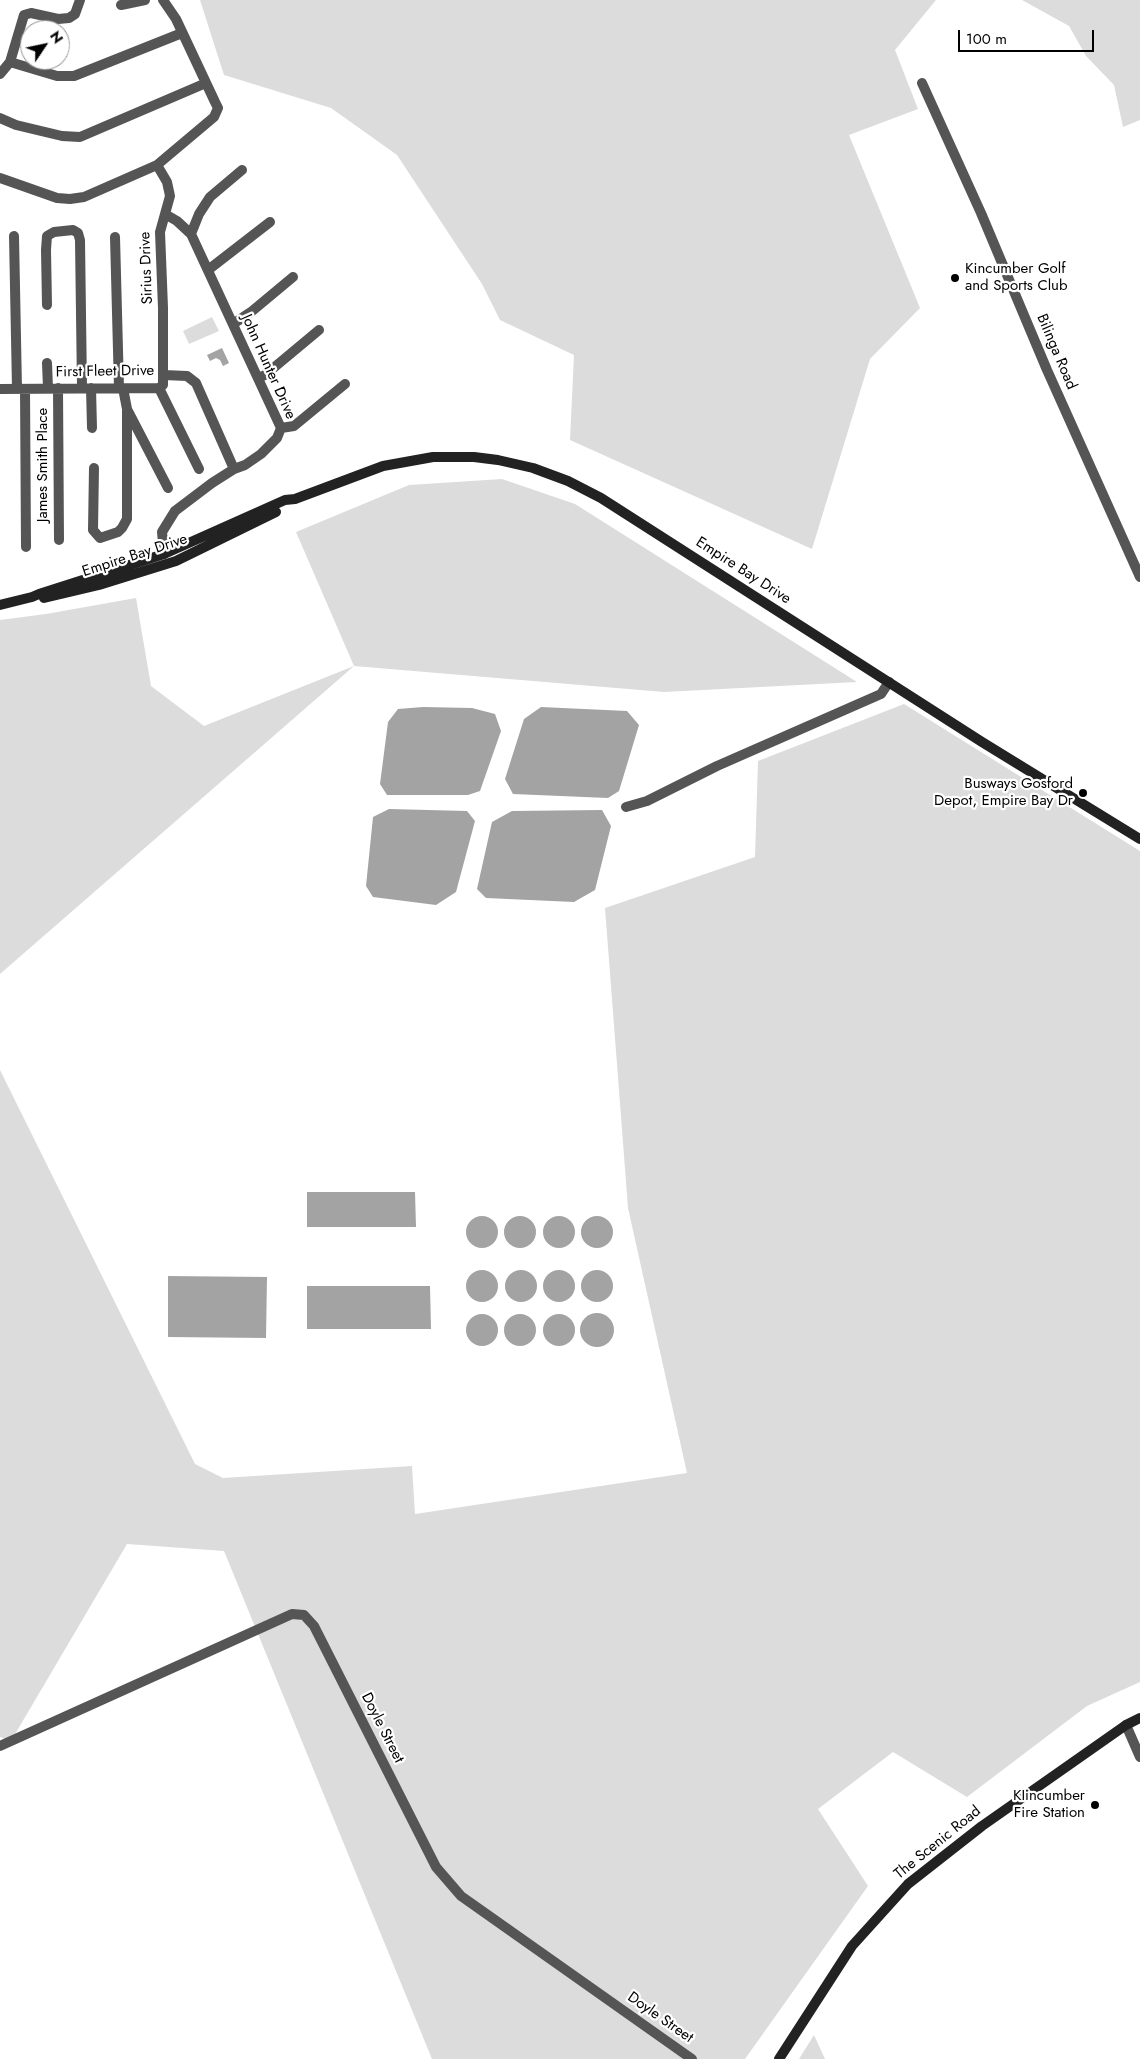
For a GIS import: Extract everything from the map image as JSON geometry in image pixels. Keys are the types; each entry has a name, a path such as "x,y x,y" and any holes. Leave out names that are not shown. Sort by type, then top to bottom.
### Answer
{"main road":[{"name":"Empire Bay Drive","path":"0,605 32,598 39,594 164,554 285,500 295,499 375,468 415,459 442,457 474,457 498,460 533,468 568,481 601,498 889,682 1140,839"},
{"name":"Empire Bay Drive","path":"32,598 42,599 132,576 176,561 288,505 295,499"},
{"path":"132,576 139,569 159,561 164,554 179,555 197,547 206,547"},
{"name":"The Scenic Road","path":"779,2059 852,1946 908,1884 982,1826 1126,1725 1140,1718"}],"street":[{"path":"0,74 10,62 24,15 31,13 58,19 70,18 77,11 80,0"},
{"path":"121,5 144,0"},
{"path":"0,178 57,198 70,199 93,194 157,165 216,115 218,108 172,10 163,0"},
{"path":"10,62 57,76 74,76 182,33"},
{"path":"0,118 16,125 76,137 89,134 206,83"},
{"name":"Bilinga Road","path":"922,83 981,213 1047,370 1140,578"},
{"name":"Sirius Drive","path":"157,165 169,190 169,202 160,232 164,375"},
{"path":"191,234 199,214 210,198 242,170"},
{"name":"John Hunter Drive","path":"164,554 162,532 175,511 234,469 245,465 261,454 277,438 281,428 191,234 177,221 165,214"},
{"path":"208,270 270,222"},
{"path":"47,305 46,250 48,236 54,232 73,230 78,234 80,240 87,388 92,428"},
{"path":"14,236 26,547"},
{"path":"115,237 121,388 127,409 168,488"},
{"path":"233,324 244,318 292,277"},
{"path":"258,378 319,330"},
{"name":"James Smith Place","path":"47,363 53,388 59,540"},
{"name":"First Fleet Drive","path":"0,389 159,388 163,385 164,375 187,376 196,383 234,469"},
{"path":"281,428 294,426 345,384"},
{"path":"159,388 199,469"},
{"path":"94,468 94,530 100,538 118,532 127,520 127,409"},
{"path":"626,807 647,801 717,766 881,694 889,682"},
{"name":"Doyle Street","path":"0,1746 292,1614 304,1615 314,1626 436,1867 461,1896 692,2059"},
{"path":"1126,1725 1140,1757"}],"shaded area":[{"path":"200,0 936,0 895,50 918,109 849,135 920,308 870,359 812,549 570,440 574,355 500,320 482,284 397,155 331,108 224,75"},
{"path":"1022,0 1140,0 1140,120 1123,127 1114,85 1086,56 1069,26"},
{"path":"212,317 219,331 189,344 183,331"},
{"path":"222,348 229,363 223,366 220,360 216,358 210,361 207,355"},
{"path":"502,479 575,504 857,682 664,692 354,666 296,532 409,485"},
{"path":"136,598 151,686 204,726 354,666 0,974 0,620"},
{"path":"904,704 1140,851 1140,1682 1087,1706 967,1797 893,1752 818,1809 868,1886 745,2059 432,2059 224,1551 127,1544 11,1741 0,1737 0,1070 195,1464 223,1478 412,1466 415,1514 687,1473 628,1208 605,908 755,857 758,761"},
{"path":"423,707 472,708 495,714 501,731 480,791 468,795 387,795 380,784 388,722 398,709"},
{"path":"541,707 627,711 639,725 619,791 608,798 513,794 505,779 524,719"},
{"path":"389,809 467,811 475,821 456,892 436,905 373,897 366,886 373,817"},
{"path":"602,810 611,826 595,890 574,902 486,898 477,889 492,822 512,811"},
{"path":"307,1192 415,1192 416,1227 307,1227"},
{"path":"482,1216 494,1220 498,1232 494,1244 482,1248 470,1244 466,1232 470,1220"},
{"path":"520,1216 532,1220 536,1232 532,1244 520,1248 508,1244 504,1232 508,1220"},
{"path":"559,1216 571,1220 575,1232 571,1244 559,1248 547,1244 543,1232 547,1220"},
{"path":"597,1216 609,1220 613,1232 609,1244 597,1248 585,1244 581,1232 585,1220"},
{"path":"482,1270 494,1274 498,1286 494,1298 482,1302 470,1298 466,1286 470,1274"},
{"path":"521,1270 533,1274 537,1286 533,1298 521,1302 509,1298 505,1286 509,1274"},
{"path":"559,1270 571,1274 575,1286 571,1298 559,1302 547,1298 543,1286 547,1274"},
{"path":"597,1270 609,1274 613,1286 609,1298 597,1302 585,1298 581,1286 585,1274"},
{"path":"168,1276 267,1277 266,1338 168,1337"},
{"path":"307,1286 430,1286 431,1329 307,1329"},
{"path":"597,1313 609,1318 614,1330 609,1342 597,1347 585,1342 580,1330 585,1318"},
{"path":"482,1314 494,1318 498,1330 494,1342 482,1346 470,1342 466,1330 470,1318"},
{"path":"520,1314 532,1318 536,1330 532,1342 520,1346 508,1342 504,1330 508,1318"},
{"path":"559,1314 571,1318 575,1330 571,1342 559,1346 547,1342 543,1330 547,1318"},
{"path":"814,2035 825,2059 799,2059"}],"place":[{"name":"Kincumber Golf and Sports Club","path":"955,278"},
{"name":"Busways Gosford Depot, Empire Bay Dr","path":"1083,793"},
{"name":"KIincumber Fire Station","path":"1095,1805"}]}
